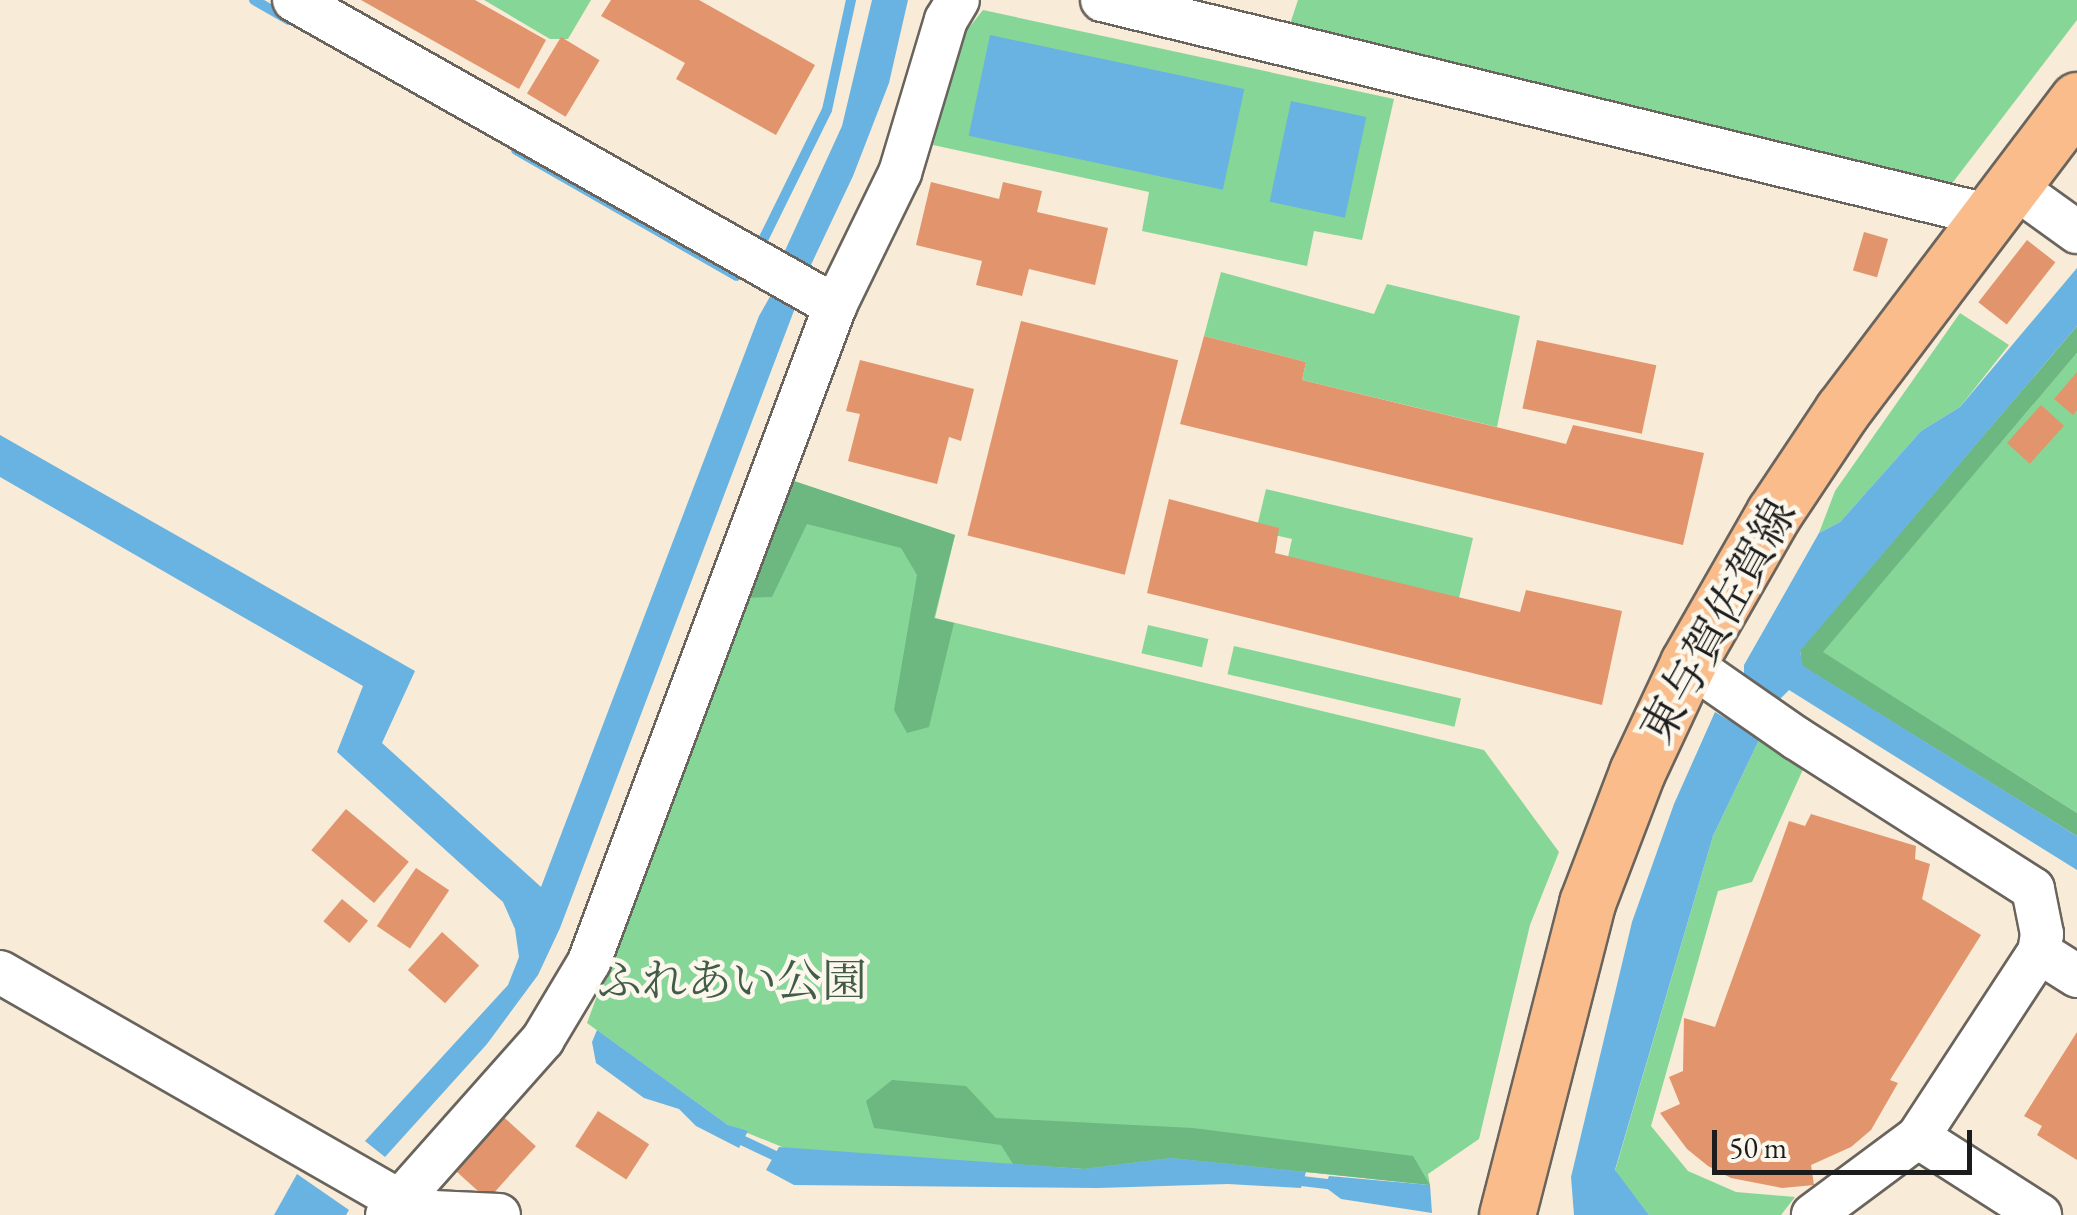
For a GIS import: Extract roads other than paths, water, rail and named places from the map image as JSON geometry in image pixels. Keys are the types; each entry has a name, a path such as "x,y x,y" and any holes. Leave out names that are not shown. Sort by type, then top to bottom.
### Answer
{"main road":[{"name":"東与賀佐賀線","path":"1507,1215 1587,903 1637,772 1710,678 1774,513 1832,426 2077,100"}],"street":[{"path":"294,0 835,306"},
{"path":"392,1208 547,1034 589,962 835,306 900,173 946,20 958,0"},
{"path":"1102,0 2002,201 2077,232"},
{"path":"1710,678 2032,889 2042,934 2039,952 1918,1138 1813,1215"},
{"path":"2039,952 2077,976"},
{"path":"0,972 392,1208 499,1215"},
{"path":"1918,1138 2040,1215"}],"water":[{"path":"872,0 908,0 889,83 853,176 809,269 783,255 842,126"},
{"path":"990,35 1244,89 1223,190 969,136"},
{"path":"1291,101 1366,117 1345,218 1270,202"},
{"path":"2077,268 2077,326 1800,651 1803,666 2077,836 2077,870 1789,690 1778,701 1744,680 1744,665 1819,533 1840,522 1921,431 1960,407"},
{"path":"772,293 795,308 560,928 538,975 487,1044 385,1157 365,1141 508,985 519,957 515,929 503,902 337,752 363,686 0,477 0,435 415,671 382,743 541,887 759,316"},
{"path":"1715,712 1760,738 1713,836 1615,1170 1649,1215 1574,1215 1571,1177 1632,922 1674,804"},
{"path":"597,1030 728,1125 748,1131 739,1148 696,1126 679,1109 644,1098 596,1063 592,1042"},
{"path":"779,1147 1084,1169 1171,1158 1306,1172 1301,1188 1228,1184 1098,1188 794,1185 766,1170"},
{"path":"297,1174 349,1210 346,1215 274,1215"},
{"path":"1329,1176 1430,1185 1432,1213 1341,1199 1325,1187"}],"waterway":[{"path":"254,0 289,20"},
{"path":"761,244 827,110 851,0"},
{"path":"516,150 737,276"},
{"path":"731,1135 784,1160"},
{"path":"1293,1180 1336,1185"}],"park label":[{"name":"ふれあい公園","path":"732,981"}]}
